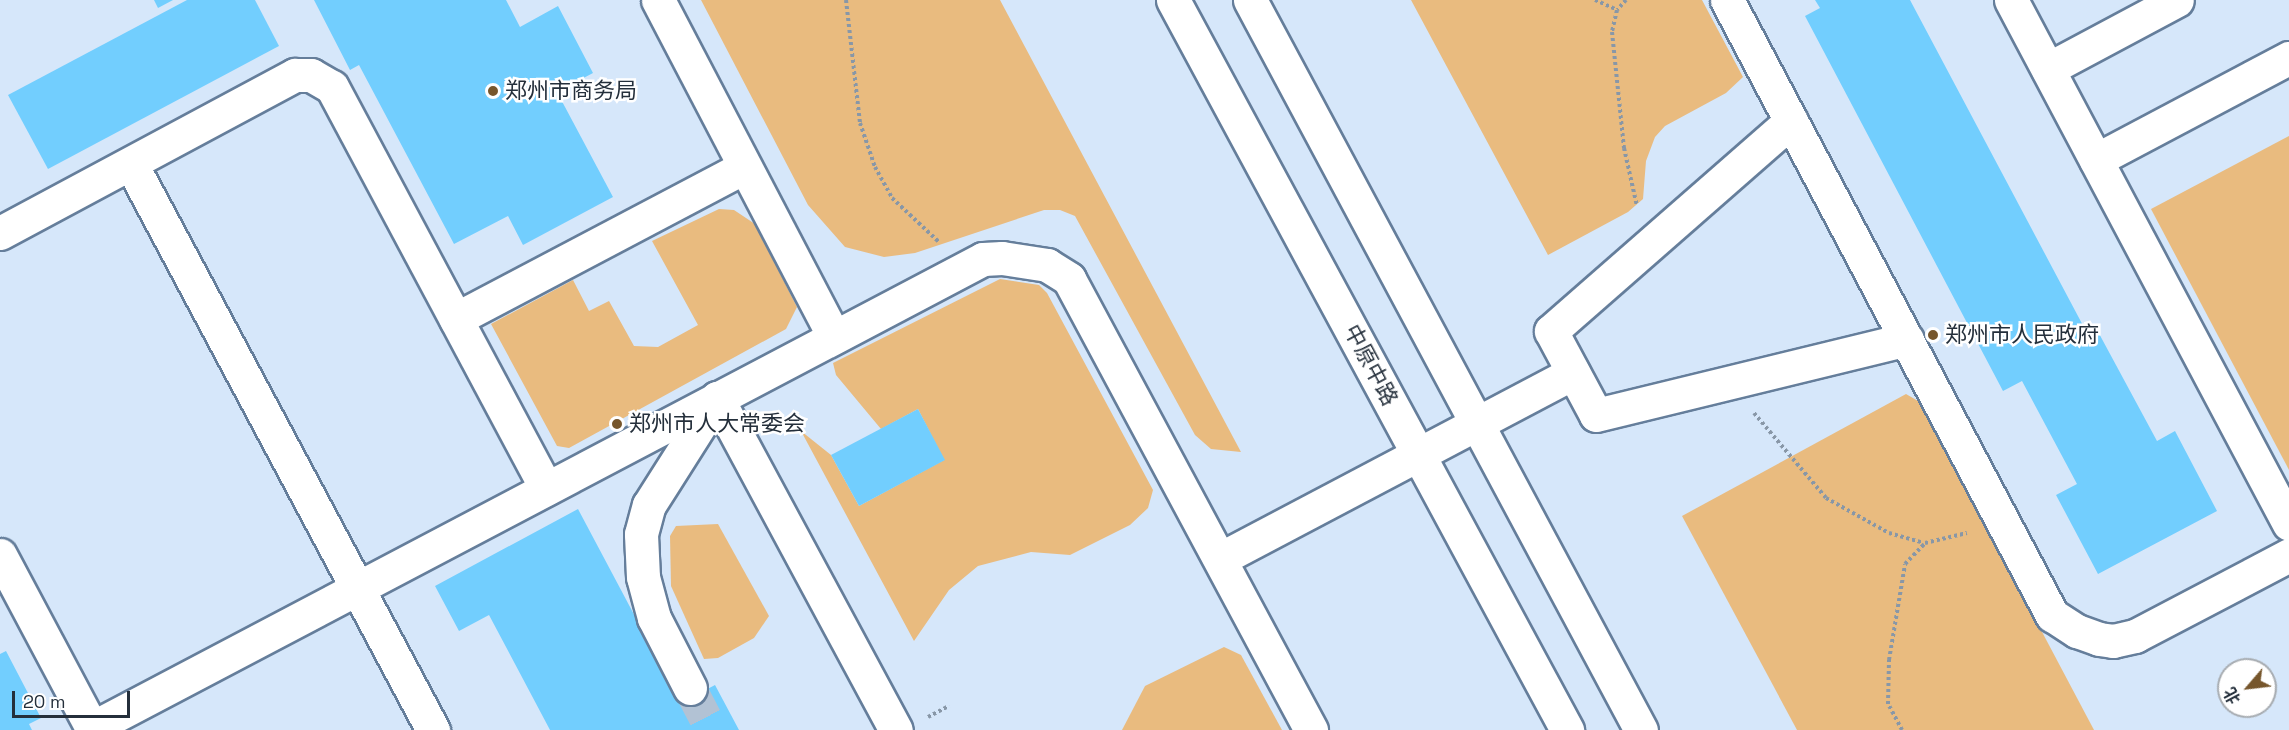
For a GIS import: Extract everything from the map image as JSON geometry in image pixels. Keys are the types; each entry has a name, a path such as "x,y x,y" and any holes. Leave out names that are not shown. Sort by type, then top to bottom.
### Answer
{"main road":[{"path":"658,0 834,337"},
{"name":"中原中路","path":"1173,0 1567,730"},
{"path":"1250,0 1641,730"},
{"path":"1727,0 2052,615 2077,631 2113,641 2135,636 2289,555"},
{"path":"2011,0 2289,524"},
{"path":"2048,69 2176,0"},
{"path":"2096,160 2289,58"},
{"path":"0,233 295,75 311,75 332,87 546,488"},
{"path":"1791,121 1551,331 1573,373 1596,415 1906,339"},
{"path":"132,164 434,730"},
{"path":"456,319 744,167"},
{"path":"0,555 93,729 971,265 983,259 1028,261 1047,265 1069,279 1311,730"},
{"path":"1220,559 1573,373"},
{"path":"690,688 654,618 643,577 641,534 649,505 717,398"},
{"path":"717,398 896,730"}],"path":[{"path":"846,0 860,123 875,167 892,198 922,230 971,265"},
{"path":"1595,0 1617,10"},
{"path":"1626,0 1617,10 1612,32 1624,148 1647,248"},
{"path":"1730,382 1804,477 1826,498 1889,533 1925,543 2005,524"},
{"path":"1902,730 1888,704 1893,625 1905,564 1925,543"}],"shaded area":[{"path":"701,0 1000,0 1241,452 1211,449 1195,435 1075,216 1060,210 1044,210 915,253 884,257 845,247 808,205"},
{"path":"1411,0 1702,0 1743,77 1726,93 1665,126 1655,137 1646,161 1643,199 1628,212 1548,255"},
{"path":"2289,136 2289,470 2151,209"},
{"path":"719,209 734,210 755,224 797,307 786,329 569,448 557,446 491,324 573,280 589,311 609,301 634,346 658,347 698,325 652,241"},
{"path":"1000,279 1039,285 1047,293 1153,490 1148,508 1130,525 1070,555 1031,552 978,566 949,590 914,641 801,431 831,455 859,506 944,460 918,409 881,429 836,375 833,363"},
{"path":"1906,394 1918,401 1928,417 2094,730 1797,730 1682,516"},
{"path":"718,524 769,616 754,638 718,658 704,659 671,586 670,536 676,526"},
{"path":"1224,647 1241,655 1282,730 1122,730 1145,686"}],"building":[{"path":"154,0 173,0 158,8"},
{"path":"187,0 255,0 279,46 48,169 8,95"},
{"path":"314,0 506,0 520,27 558,6 593,73 557,92 613,197 523,245 508,216 454,244 359,65 350,70"},
{"path":"1815,0 1910,0 2087,333 2096,328 2157,441 2175,431 2217,511 2098,574 2056,495 2077,484 2022,381 2003,391 1805,16 1820,8"},
{"path":"918,409 945,460 859,506 831,455"},
{"path":"578,509 681,703 715,685 739,730 550,730 489,615 459,631 435,586"},
{"path":"6,651 41,718 29,724 32,730 0,730 0,654"}],"tunnel":[{"path":"690,688 712,730"}],"place":[{"name":"郑州市商务局","path":"493,91"},
{"name":"郑州市人民政府","path":"1933,335"},
{"name":"郑州市人大常委会","path":"617,424"}]}
